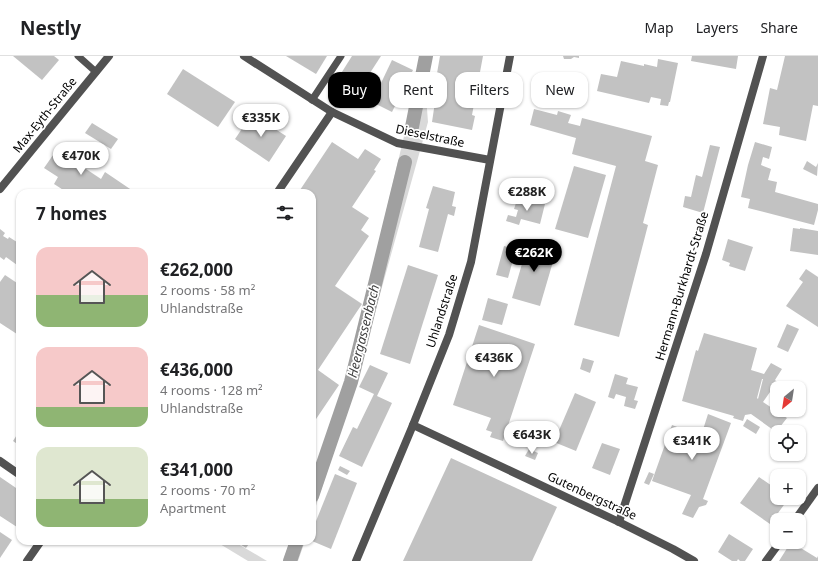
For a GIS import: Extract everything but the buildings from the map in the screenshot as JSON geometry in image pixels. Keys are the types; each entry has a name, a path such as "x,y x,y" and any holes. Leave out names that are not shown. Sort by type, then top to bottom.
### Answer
{"street":[{"name":"Max-Eyth-Straße","path":"0,189 109,56"},
{"name":"Dieselstraße","path":"244,56 332,112 397,143 490,160"},
{"name":"Uhlandstraße","path":"356,561 413,425 448,335 470,262 510,56"},
{"name":"Hermann-Burkhardt-Straße","path":"619,522 706,254 763,56"},
{"path":"280,189 332,112"},
{"name":"Gutenbergstraße","path":"413,425 619,522 694,561"},
{"path":"0,461 16,472"},
{"path":"801,513 818,488"},
{"path":"27,561 38,545"},
{"path":"766,561 775,549"}],"lane":[{"path":"78,56 96,72"},
{"path":"312,100 341,56"}],"shaded area":[{"path":"423,56 424,72 419,72"},
{"path":"411,108 427,108 428,122 350,402 316,506 316,467 345,385"},
{"path":"222,545 240,545 267,561 248,561"},
{"path":"289,545 304,545 298,561 283,561"}],"waterway":[{"name":"Heergassenbach","path":"412,127 426,56"},
{"name":"Heergassenbach","path":"316,484 351,382 405,162"},
{"name":"Heergassenbach","path":"290,561 296,545"}]}
